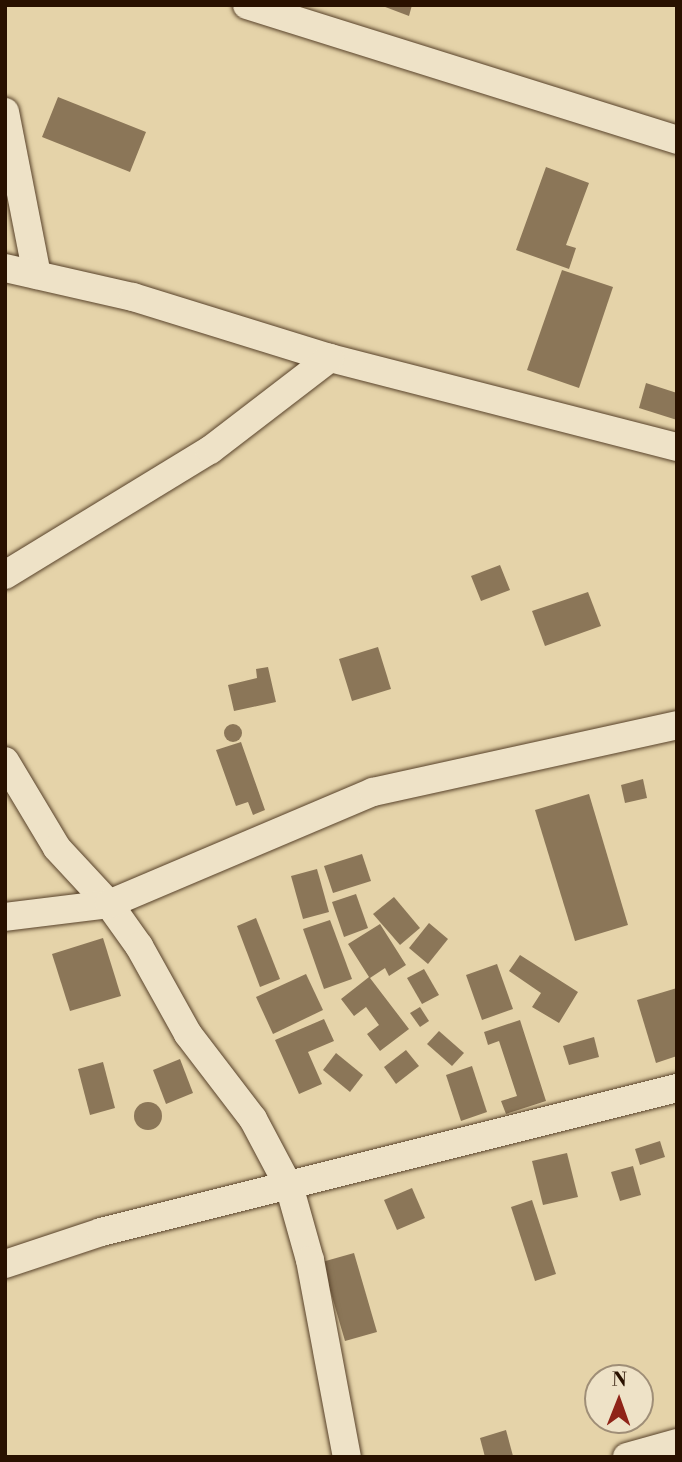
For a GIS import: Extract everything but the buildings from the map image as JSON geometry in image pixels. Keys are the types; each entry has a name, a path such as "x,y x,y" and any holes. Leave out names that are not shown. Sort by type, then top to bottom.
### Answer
{"street":[{"path":"247,5 677,141"},
{"path":"5,112 37,275"},
{"path":"5,268 133,297 330,358 677,447"},
{"path":"5,575 210,450 330,358"},
{"path":"5,918 109,904 373,792 677,725"},
{"path":"5,761 57,848 109,904 139,946 188,1034 253,1119 289,1189 310,1260 347,1457"},
{"path":"5,1264 101,1232 289,1189 677,1088"},
{"path":"627,1457 677,1443"}]}
